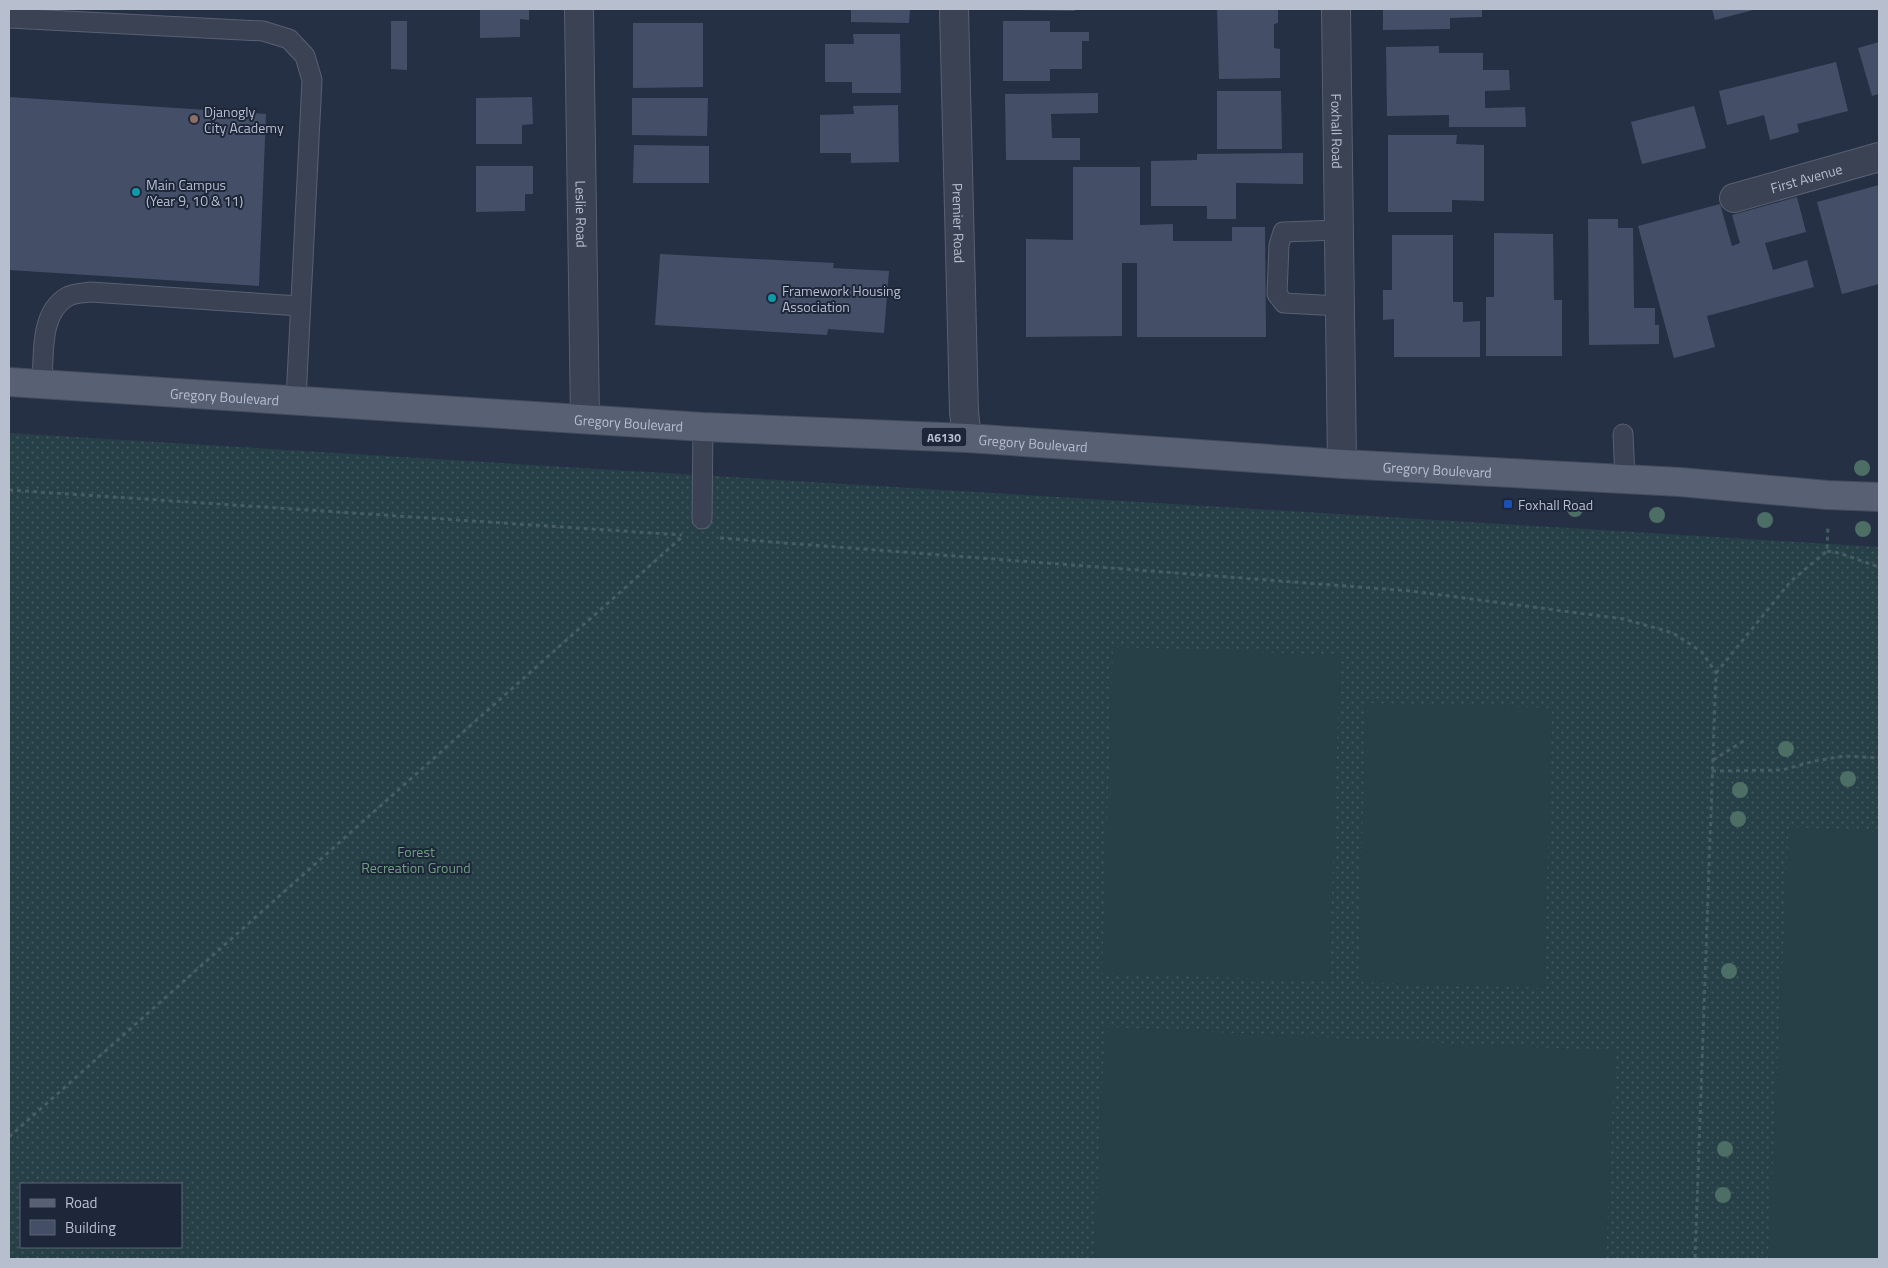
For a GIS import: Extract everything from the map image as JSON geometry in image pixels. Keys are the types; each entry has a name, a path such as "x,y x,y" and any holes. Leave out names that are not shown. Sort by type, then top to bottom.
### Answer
{"main road":[{"name":"Gregory Boulevard","path":"9,382 703,427 967,438 1342,464 1624,478 1879,497"}],"street":[{"name":"Leslie Road","path":"579,9 585,419"},
{"name":"Premier Road","path":"954,9 964,412 967,438"},
{"name":"Foxhall Road","path":"1336,9 1342,464"},
{"name":"First Avenue","path":"1734,198 1879,158"}],"lane":[{"path":"9,18 263,30 289,39 306,56 312,80 296,400"},
{"path":"1338,230 1283,232 1278,245 1278,294 1284,304 1339,306"},
{"path":"42,385 46,328 52,312 68,296 91,292 300,306"},
{"path":"702,519 703,427"},
{"path":"1624,434 1624,478"}],"path":[{"path":"9,490 684,535 9,1137"},
{"path":"713,537 1411,591 1624,619 1674,633 1702,652 1716,673 1695,1259"},
{"path":"1716,673 1791,581 1827,551 1879,566"},
{"path":"1712,761 1744,740"},
{"path":"1712,771 1782,770 1815,761 1844,756 1879,758"}],"green space":[{"name":"Forest Recreation Ground","path":"9,433 1879,547 1879,1259 9,1259"},
{"path":"1113,647 1340,655 1329,981 1102,973"},
{"path":"1366,703 1552,708 1544,988 1358,982"},
{"path":"1789,827 1879,832 1879,1259 1768,1259"},
{"path":"1105,1027 1615,1051 1606,1259 1094,1259"}],"building":[{"path":"480,9 529,9 529,20 520,19 520,37 480,38"},
{"path":"851,9 910,9 909,23 851,22"},
{"path":"1075,9 1075,11 1011,10"},
{"path":"1217,9 1278,9 1278,23 1274,24 1274,48 1280,49 1280,78 1219,79"},
{"path":"1383,9 1482,9 1482,17 1450,18 1450,29 1383,30"},
{"path":"1712,9 1757,9 1715,20"},
{"path":"391,21 407,21 407,70 391,69"},
{"path":"1003,21 1050,21 1050,32 1089,32 1089,41 1082,41 1082,69 1050,69 1050,81 1003,81"},
{"path":"633,23 703,23 703,87 633,88"},
{"path":"853,34 900,34 901,93 852,93 852,82 825,82 825,44 854,44"},
{"path":"1879,42 1879,94 1872,96 1858,48"},
{"path":"1439,46 1439,53 1483,53 1483,70 1509,70 1510,90 1485,91 1485,108 1525,107 1526,127 1449,127 1449,115 1387,116 1386,47"},
{"path":"1836,62 1848,111 1797,124 1799,132 1770,140 1764,115 1727,125 1719,91"},
{"path":"1217,91 1281,91 1282,149 1217,149"},
{"path":"1098,93 1098,113 1051,114 1052,138 1080,138 1080,160 1006,160 1005,94"},
{"name":"Main Campus (Year 9, 10 & 11)","path":"9,97 266,114 259,286 9,270"},
{"path":"532,97 533,124 522,125 522,144 476,144 476,98"},
{"path":"632,98 708,98 707,136 632,135"},
{"path":"898,105 899,162 851,163 851,153 820,153 820,115 854,114 853,106"},
{"path":"1694,106 1706,148 1642,164 1631,122"},
{"path":"1388,135 1457,135 1456,144 1484,145 1484,201 1452,200 1452,212 1388,212"},
{"path":"634,145 709,146 709,183 633,183"},
{"path":"1303,153 1303,184 1236,183 1236,219 1207,219 1207,206 1151,206 1151,161 1197,160 1197,154"},
{"path":"476,166 533,166 533,194 525,194 525,211 476,212"},
{"path":"1073,167 1140,167 1140,225 1173,224 1173,241 1232,241 1232,227 1265,227 1266,337 1137,337 1137,263 1122,263 1122,336 1026,337 1026,239 1073,240"},
{"path":"1879,185 1879,284 1842,294 1817,202"},
{"path":"1797,197 1806,232 1765,243 1773,270 1807,260 1814,287 1707,316 1715,347 1674,358 1638,226 1720,204 1732,246 1740,243 1732,215"},
{"path":"1588,219 1618,219 1618,228 1633,228 1634,308 1655,308 1655,325 1659,325 1659,344 1589,345"},
{"path":"1494,233 1553,234 1554,300 1562,300 1562,356 1486,356 1486,297 1494,297"},
{"path":"1392,235 1453,235 1453,302 1463,302 1463,322 1480,321 1480,357 1394,357 1394,319 1383,320 1383,290 1392,290"},
{"name":"Framework Housing Association","path":"660,254 834,263 833,268 889,271 884,333 828,329 827,335 655,325"}],"place":[{"name":"Djanogly City Academy","path":"194,119"},
{"name":"Main Campus (Year 9, 10 & 11)","path":"136,192"},
{"name":"Framework Housing Association","path":"772,298"},
{"name":"Foxhall Road","path":"1508,504"}]}
